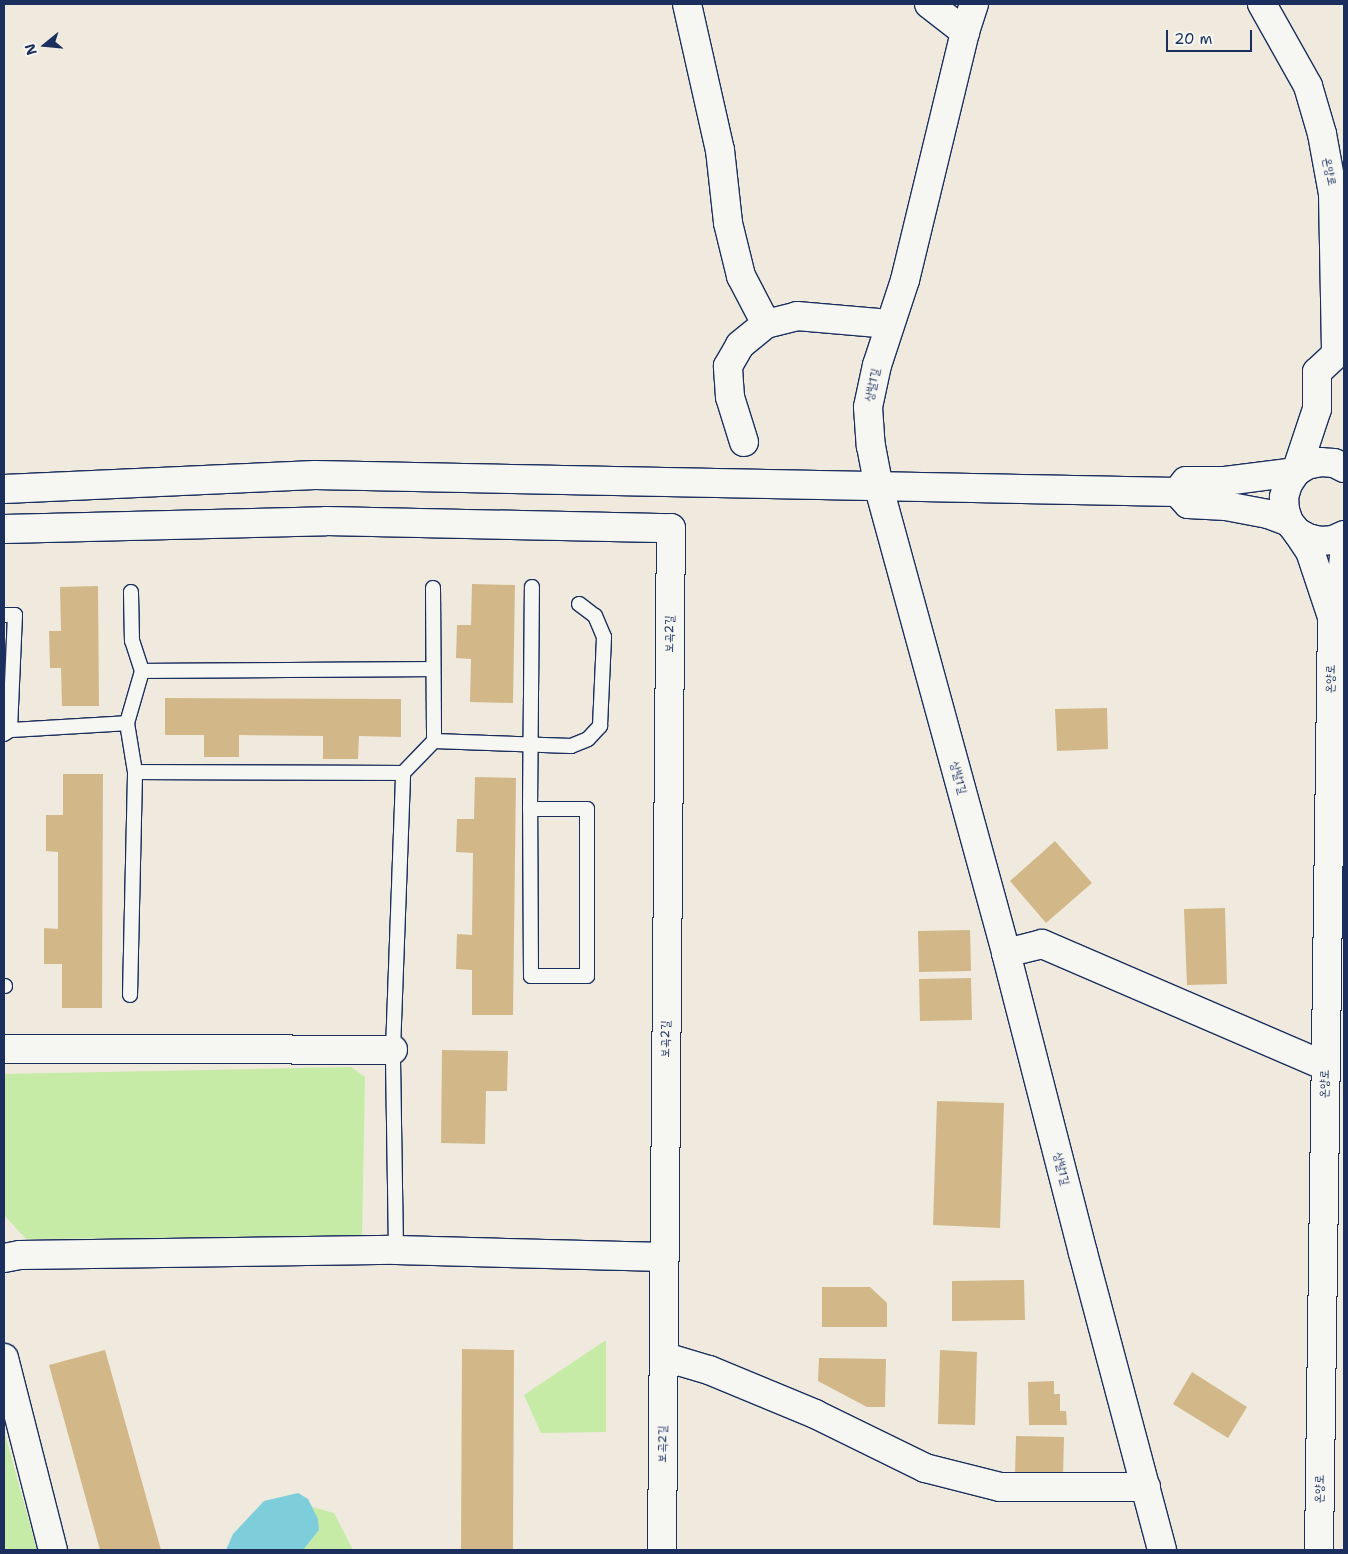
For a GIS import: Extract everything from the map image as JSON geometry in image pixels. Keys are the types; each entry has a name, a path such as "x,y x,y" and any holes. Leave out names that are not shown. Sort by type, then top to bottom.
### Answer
{"street":[{"path":"929,4 965,32"},
{"name":"상발1길","path":"974,4 965,32 905,280 877,365 868,406 870,446 879,488 1006,953 1082,1253 1162,1550"},
{"name":"온양로","path":"1262,4 1308,86 1322,134 1333,194 1340,359"},
{"path":"694,6 720,150 728,223 741,276 766,324"},
{"path":"744,442 730,397 728,366 740,345 766,324 797,316 890,324"},
{"path":"1338,612 1310,551 1293,527 1285,510 1284,497 1288,484 1296,472 1317,409 1317,372 1340,359"},
{"path":"1177,492 1186,481 1225,482 1296,472 1308,465 1320,462 1334,463 1344,468"},
{"path":"4,489 315,475 879,488 1177,492 1188,504 1226,506 1268,514 1293,527 1308,538 1320,541 1344,536"},
{"name":"보곡2길","path":"4,530 326,521 671,528 662,1550"},
{"path":"1338,612 1344,556"},
{"name":"온양로","path":"1319,1550 1332,1073 1338,612"},
{"path":"1006,953 1042,944 1332,1073"},
{"path":"4,1049 393,1050"},
{"path":"4,1258 20,1255 396,1250 664,1257"},
{"path":"665,1357 709,1370 815,1414 926,1468 1000,1486 1146,1487"},
{"path":"4,1358 53,1550"}],"lane":[{"path":"530,809 587,809 587,976 531,976 530,809 532,587"},
{"path":"396,1250 393,1050 403,773 434,741 433,588"},
{"path":"130,995 135,772 127,723 142,671 132,641 131,592"},
{"path":"434,741 572,746 588,739 600,726 604,637 595,616 579,604"},
{"path":"4,615 15,615 7,689 7,732 127,723"},
{"path":"142,671 434,669"},
{"path":"135,772 403,773"}],"green space":[{"path":"351,1067 365,1077 362,1236 26,1239 4,1215 4,1074"},
{"path":"606,1340 606,1432 541,1433 524,1395"},
{"path":"4,1431 37,1550 4,1550"},
{"path":"312,1507 334,1513 353,1550 303,1550 319,1530 318,1519"}],"water":[{"path":"298,1493 308,1499 318,1519 319,1530 303,1550 226,1550 233,1534 264,1501"}],"building":[{"path":"472,584 515,585 513,703 470,702 471,659 456,658 457,625 471,625"},
{"path":"98,586 99,706 62,706 61,668 50,668 49,631 61,631 60,587"},
{"path":"165,698 401,699 401,737 359,736 358,759 323,759 323,736 239,735 239,757 204,757 204,735 165,735"},
{"path":"1107,708 1108,749 1057,751 1055,709"},
{"path":"63,774 103,774 102,1008 62,1008 62,964 44,964 44,928 58,929 58,852 46,851 46,815 63,815"},
{"path":"475,777 516,778 513,1015 472,1015 472,970 456,969 457,934 472,935 473,853 456,852 457,819 474,819"},
{"path":"1055,841 1092,883 1046,923 1010,881"},
{"path":"1225,908 1227,984 1187,985 1184,909"},
{"path":"970,930 971,971 919,972 918,931"},
{"path":"971,978 972,1020 920,1021 919,979"},
{"path":"442,1050 508,1051 507,1091 486,1091 485,1144 441,1143"},
{"path":"937,1101 1004,1103 1000,1228 933,1225"},
{"path":"1024,1280 1025,1320 952,1321 952,1281"},
{"path":"822,1287 870,1287 887,1303 887,1327 822,1327"},
{"path":"462,1349 514,1350 513,1550 461,1550"},
{"path":"105,1350 161,1550 100,1550 49,1365"},
{"path":"940,1350 977,1352 975,1425 938,1424"},
{"path":"819,1358 886,1359 885,1407 867,1407 818,1381"},
{"path":"1192,1372 1247,1407 1228,1438 1173,1404"},
{"path":"1054,1381 1054,1394 1060,1394 1060,1411 1066,1411 1067,1425 1029,1425 1028,1382"},
{"path":"1016,1436 1064,1437 1063,1476 1015,1474"}]}
